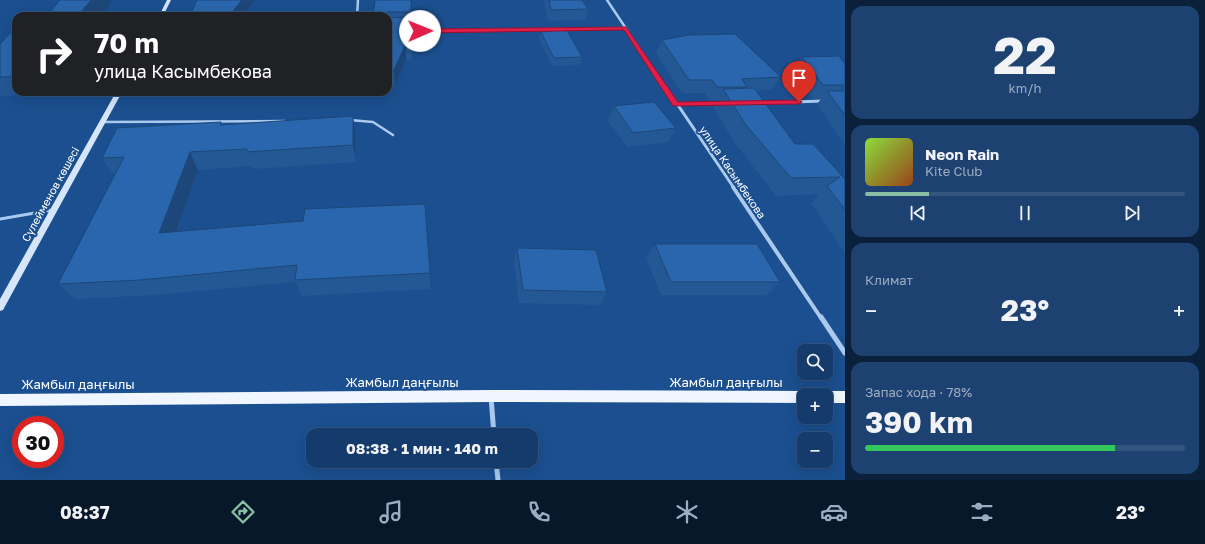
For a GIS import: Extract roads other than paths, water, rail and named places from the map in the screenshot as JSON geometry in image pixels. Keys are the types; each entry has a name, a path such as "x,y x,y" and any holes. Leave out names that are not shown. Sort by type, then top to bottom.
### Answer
{"main road":[{"path":"163,12 169,0"},
{"name":"Сүлейменов көшесі","path":"0,307 117,96"},
{"name":"Жамбыл даңғылы","path":"0,400 490,396 797,397"},
{"path":"833,397 845,397"}],"street":[{"path":"357,12 358,0"},
{"name":"улица Касымбекова","path":"607,0 845,353"},
{"path":"404,31 626,28"},
{"path":"753,103 830,101"},
{"path":"676,104 722,103"},
{"path":"490,396 493,428"},
{"path":"497,468 498,480"}],"lane":[{"path":"344,120 374,122 380,124 393,135"},
{"path":"102,122 289,121"},
{"path":"0,219 54,209"}]}
